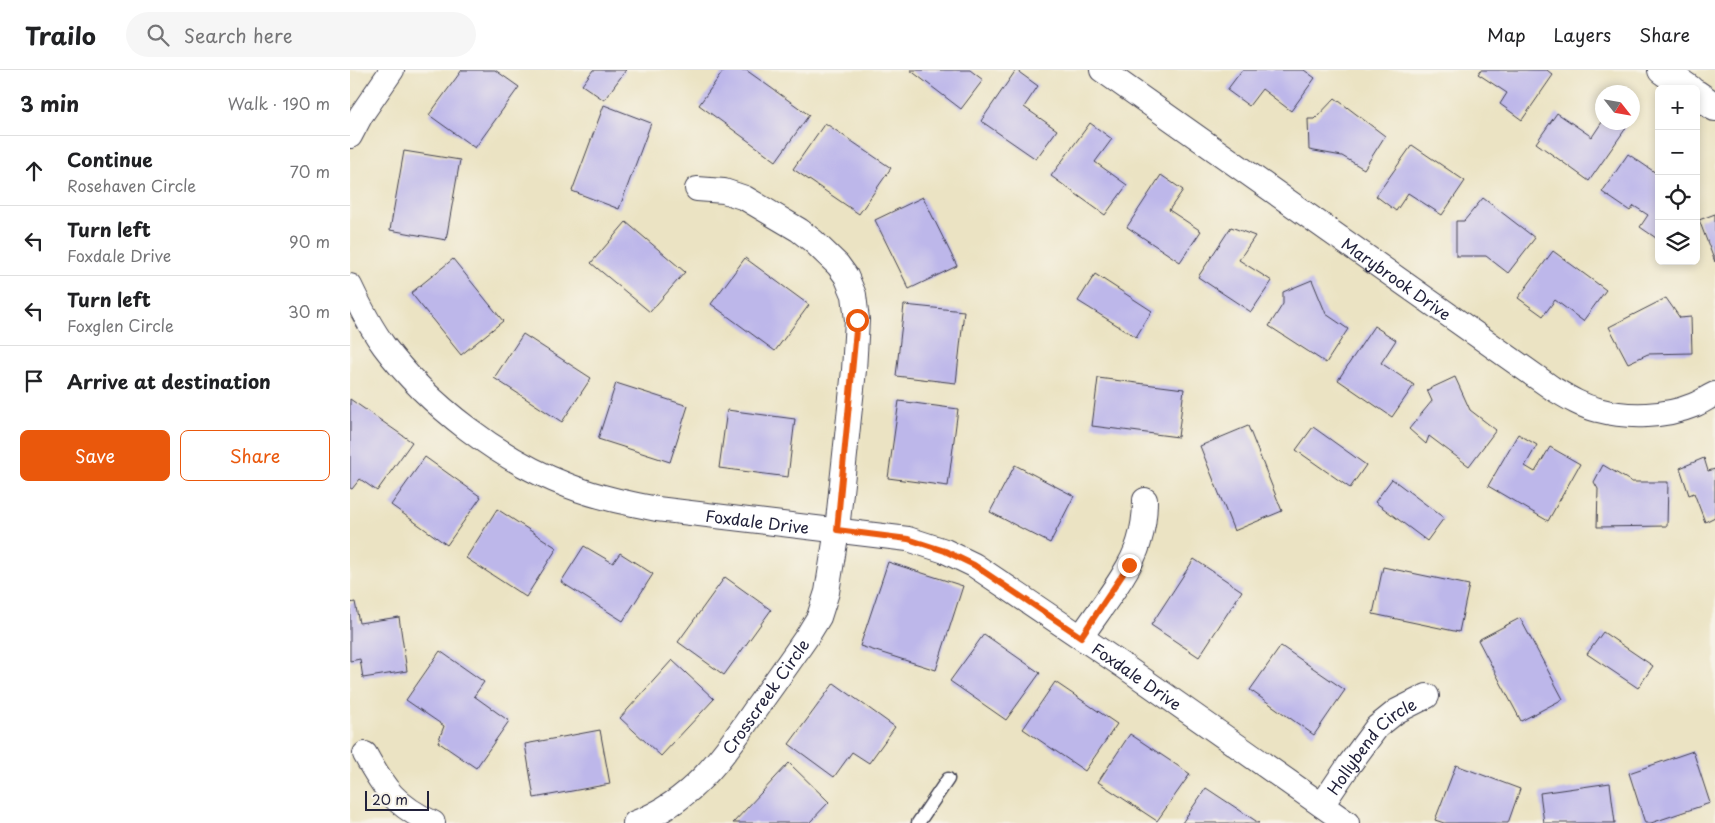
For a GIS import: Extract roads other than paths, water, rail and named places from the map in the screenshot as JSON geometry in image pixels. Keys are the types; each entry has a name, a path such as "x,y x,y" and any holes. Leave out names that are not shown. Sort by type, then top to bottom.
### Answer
{"street":[{"path":"350,136 361,115 392,70"},
{"name":"Marybrook Drive","path":"1102,70 1552,388 1574,401 1598,410 1640,415 1665,413 1694,405 1715,394"},
{"path":"1662,70 1683,85"},
{"path":"1700,97 1715,107"},
{"name":"Crosscreek Circle","path":"635,823 676,800 701,780 724,755 808,635 819,617 827,592 837,530 857,320 854,295 846,276 838,266 799,230 745,198 724,191 697,189"},
{"name":"Foxdale Drive","path":"350,286 365,317 384,346 414,380 452,416 488,444 527,467 569,486 618,501 657,509 908,539 945,551 974,565 1081,637 1347,823"},
{"path":"1081,637 1129,565 1139,543 1145,500"},
{"name":"Hollybend Circle","path":"1322,805 1348,765 1377,727 1397,711 1427,696"},
{"path":"364,754 379,780 396,800 433,823"}],"lane":[{"path":"918,823 948,779"}]}
